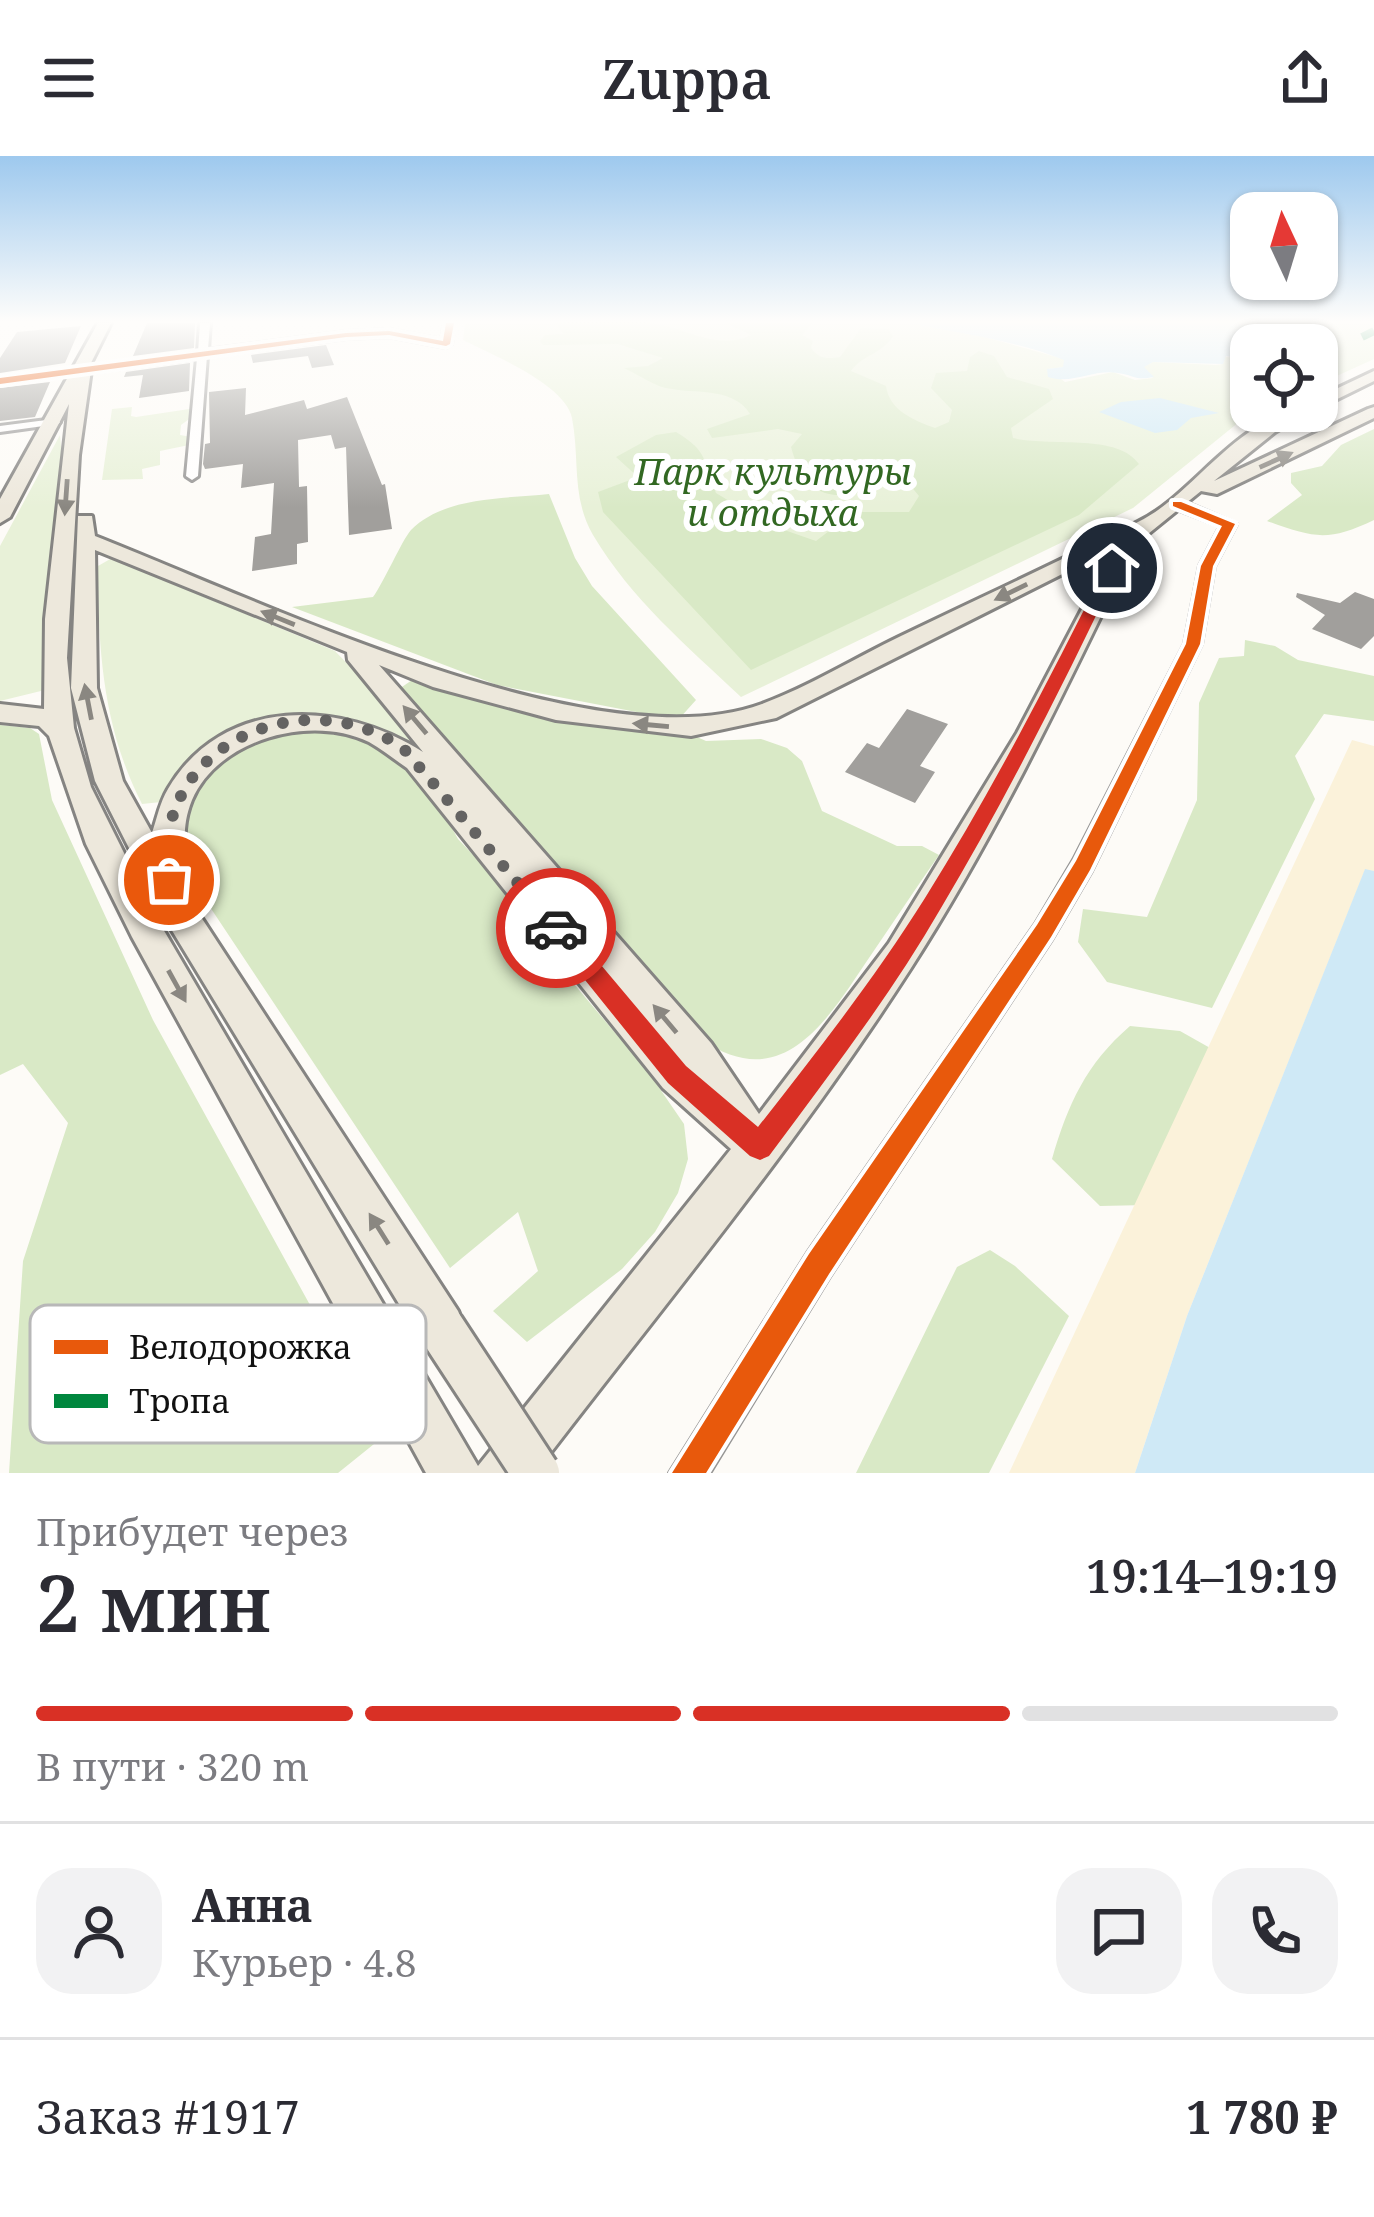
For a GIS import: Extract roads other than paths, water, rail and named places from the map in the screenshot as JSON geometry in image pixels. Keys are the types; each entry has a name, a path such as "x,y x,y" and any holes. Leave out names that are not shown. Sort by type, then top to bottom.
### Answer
{"main road":[{"path":"0,517 76,384"},
{"path":"80,384 71,419 56,622 56,696 63,735 101,847 358,1305"},
{"path":"84,384 83,651 92,727 109,781 177,909 536,1473"},
{"path":"85,538 442,682 524,704 629,723 711,725 766,712 1374,412"},
{"path":"502,1473 852,1025 932,905 1031,733 1112,568 1165,512 1264,432"},
{"path":"332,639 360,657 401,704 697,1056 760,1147"},
{"path":"0,713 36,714 56,724 63,735"},
{"path":"177,909 164,842 177,796 194,770 235,742 284,723 334,723 380,734 404,749 431,777 677,1075 760,1147"},
{"path":"426,1424 455,1473"}],"street":[{"path":"192,476 202,384"},
{"path":"0,430 54,422"},
{"path":"688,1473 818,1264 1044,931 1083,865 1192,644 1207,566 1229,524 1165,512"}],"water":[{"path":"1160,398 1219,413 1191,418 1177,430 1155,433 1099,412 1121,402"},
{"path":"1365,869 1374,871 1374,1473 1135,1473 1187,1316"}],"park label":[{"name":"Парк культуры и отдыха","path":"773,492"}]}
